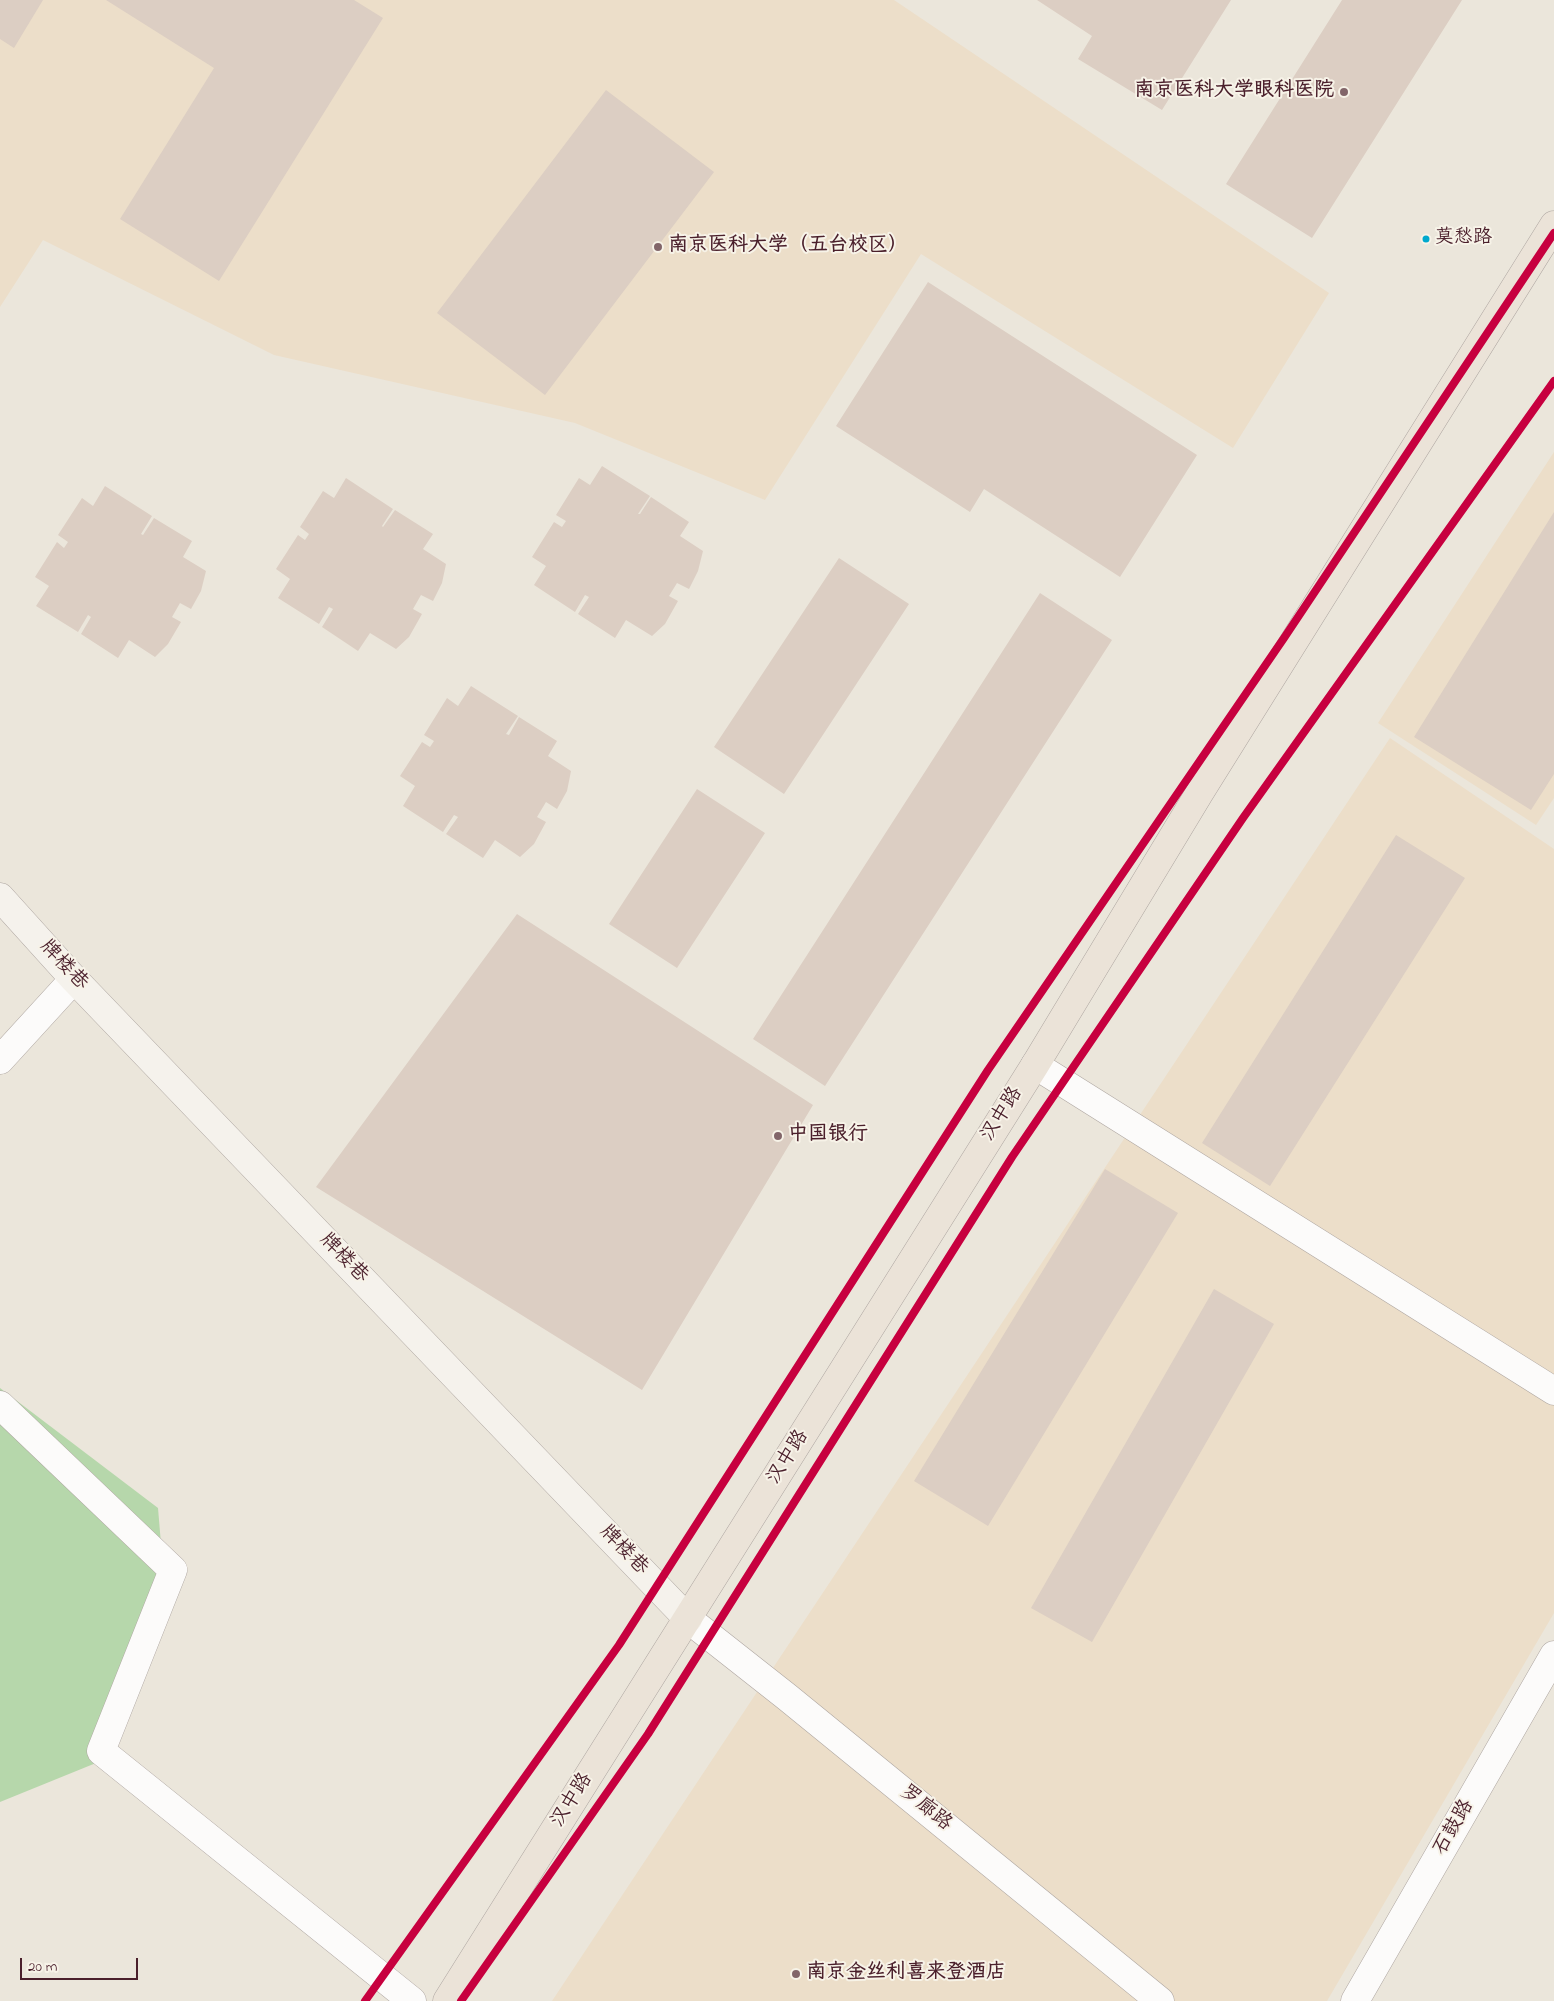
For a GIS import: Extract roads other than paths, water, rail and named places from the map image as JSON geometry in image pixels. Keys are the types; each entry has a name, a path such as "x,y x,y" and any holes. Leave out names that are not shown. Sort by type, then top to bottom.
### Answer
{"main road":[{"name":"汉中路","path":"448,2001 1035,1065 1200,792 1554,225"}],"street":[{"name":"牌楼巷","path":"0,897 74,979 688,1619"},
{"path":"0,1060 74,979"},
{"path":"1035,1065 1554,1391"},
{"path":"0,1405 173,1570 101,1751 412,2001"},
{"name":"罗廊路","path":"688,1619 787,1697 1160,2001"},
{"name":"石鼓路","path":"1355,2001 1554,1655"}],"place":[{"name":"南京医科大学眼科医院","path":"1344,92"},
{"name":"莫愁路","path":"1426,239"},
{"name":"南京医科大学（五台校区）","path":"658,247"},
{"name":"中国银行","path":"778,1136"},
{"name":"南京金丝利喜来登酒店","path":"796,1974"}]}
